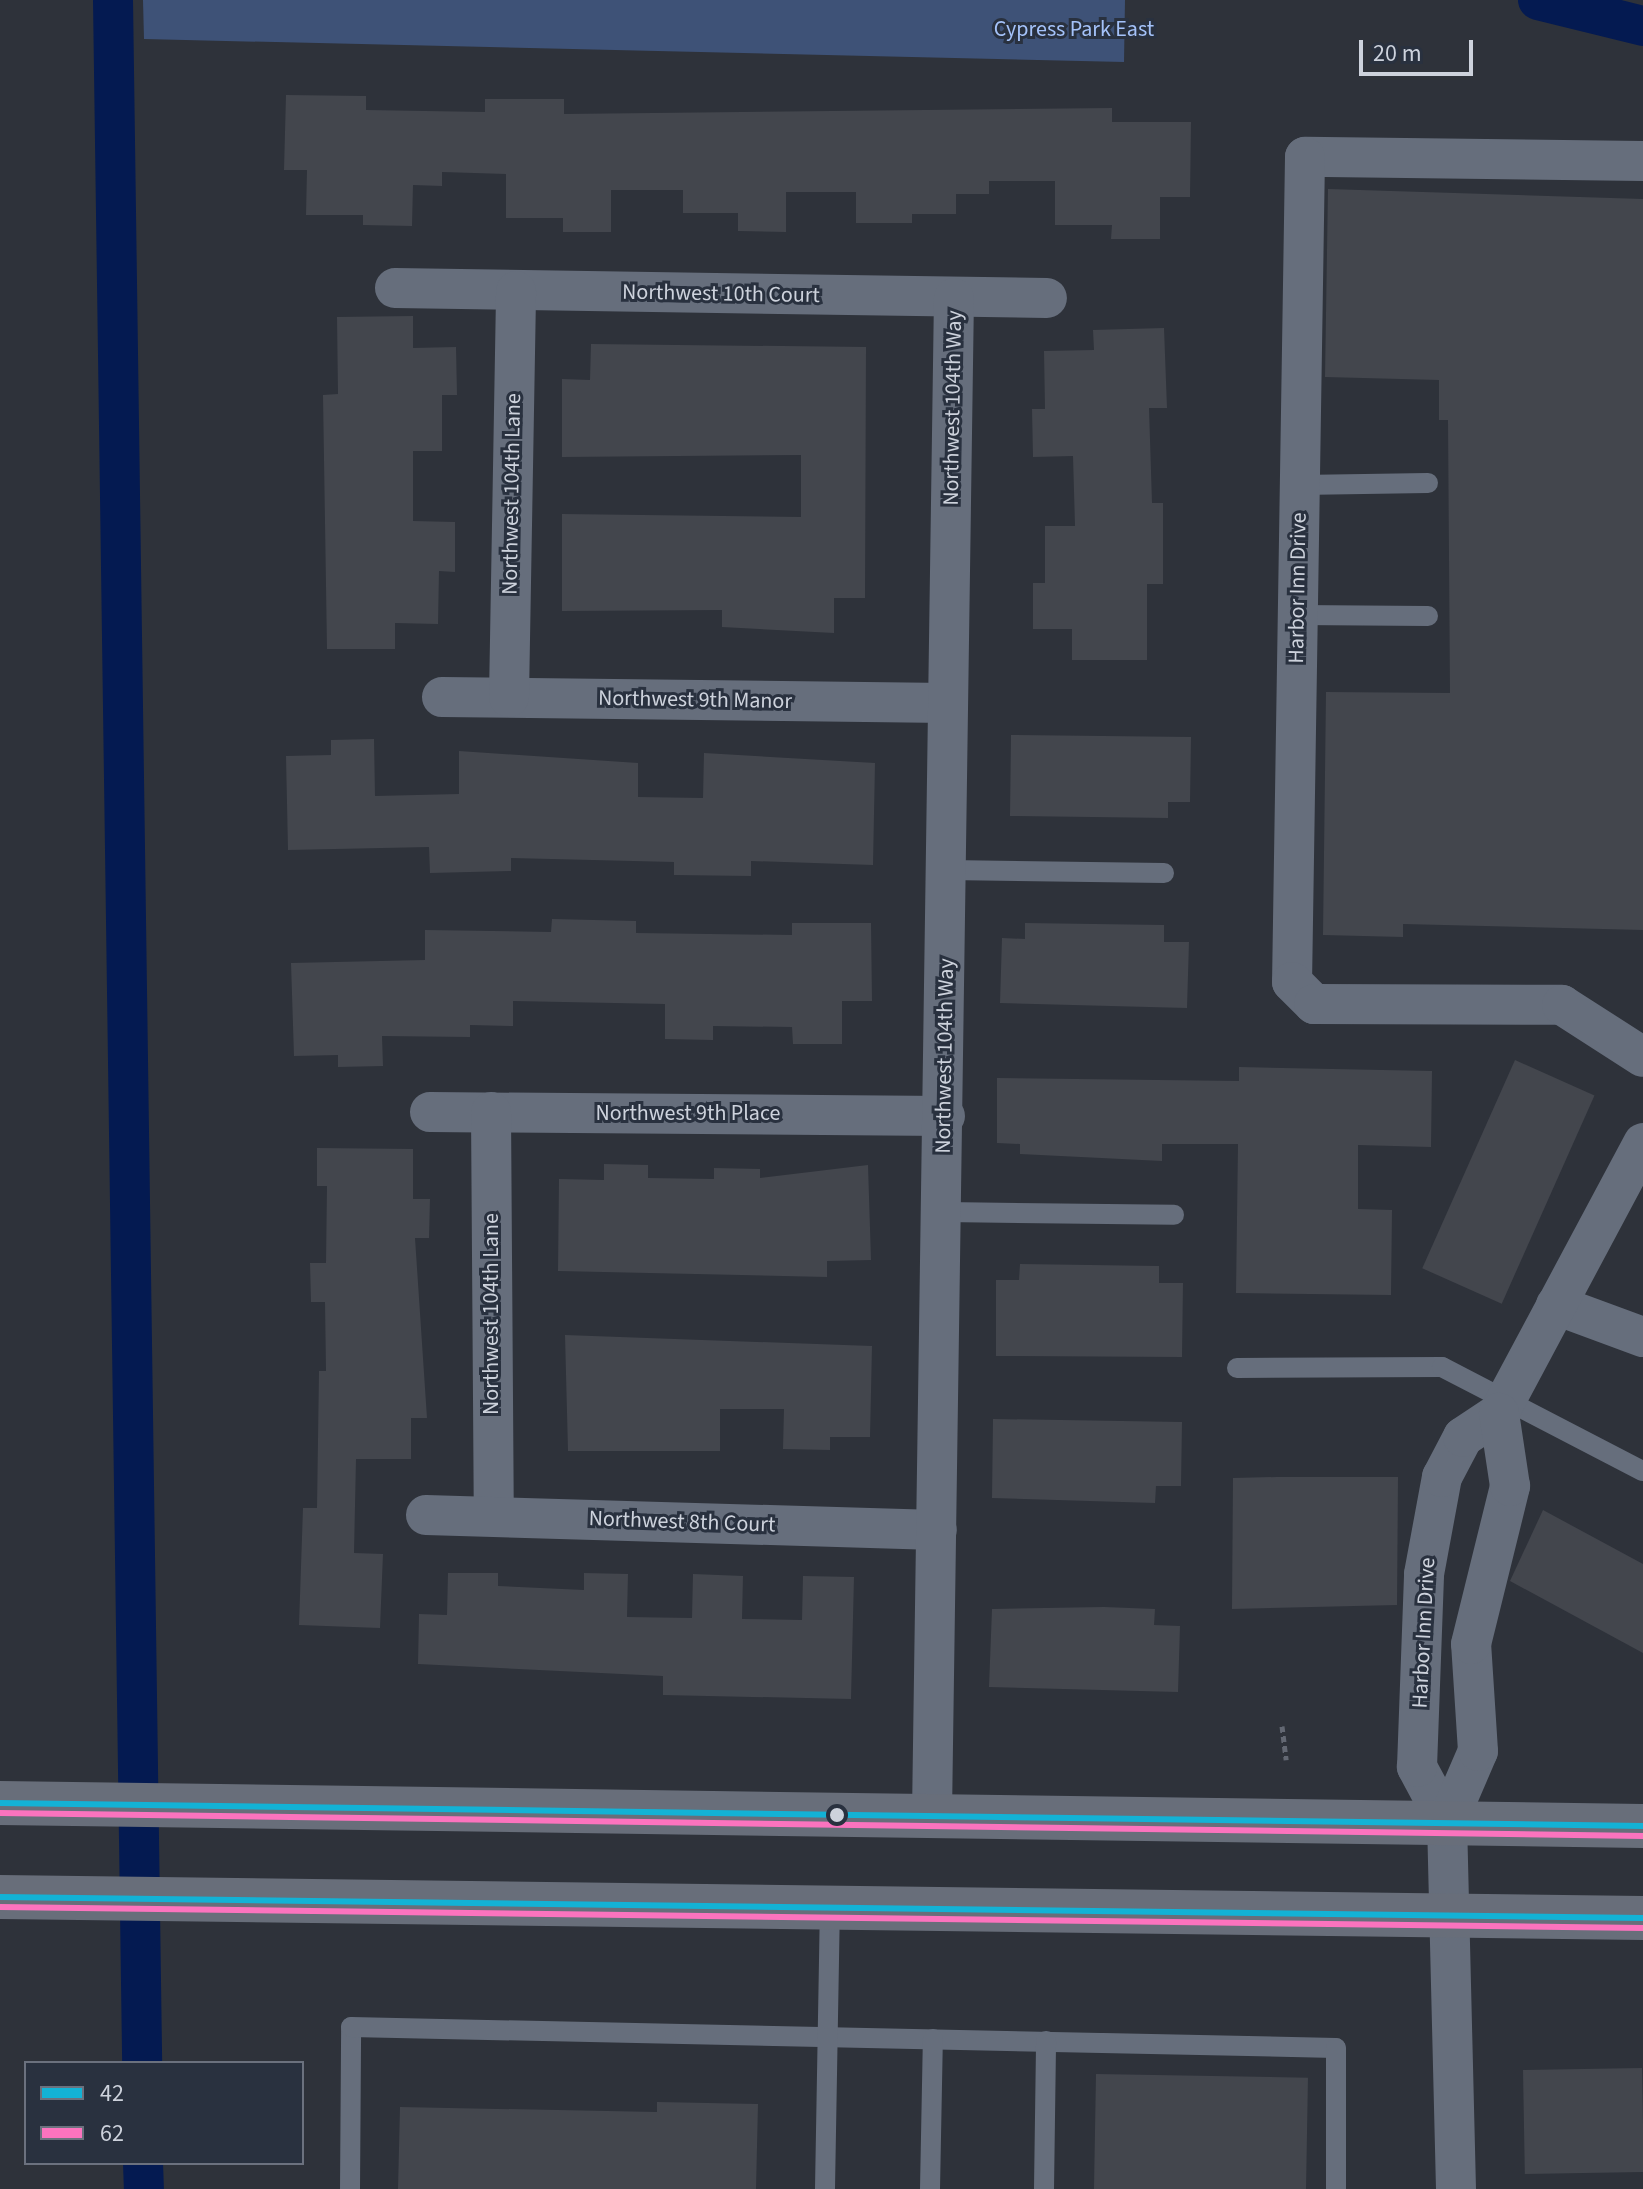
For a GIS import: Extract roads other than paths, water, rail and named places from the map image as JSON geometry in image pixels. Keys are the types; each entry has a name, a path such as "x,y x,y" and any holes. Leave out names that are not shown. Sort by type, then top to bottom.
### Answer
{"main road":[{"path":"0,1803 1643,1826"},
{"path":"0,1897 1643,1918"}],"street":[{"name":"Harbor Inn Drive","path":"1643,161 1305,157 1292,982 1314,1004 1562,1005 1643,1057"},
{"name":"Northwest 10th Court","path":"395,288 1047,298"},
{"name":"Northwest 104th Lane","path":"509,697 516,291"},
{"name":"Northwest 104th Way","path":"932,1814 944,1212 954,298"},
{"name":"Northwest 9th Manor","path":"442,697 948,703"},
{"name":"Northwest 9th Place","path":"430,1112 945,1116"},
{"name":"Northwest 104th Lane","path":"491,1112 494,1515"},
{"name":"Harbor Inn Drive","path":"1447,1823 1417,1767 1424,1645 1424,1574 1442,1477 1463,1437 1503,1404 1643,1143"},
{"path":"1556,1305 1643,1337"},
{"name":"Harbor Inn Drive","path":"1456,2189 1447,1823 1478,1751 1471,1644 1510,1486 1503,1404"},
{"name":"Northwest 8th Court","path":"426,1515 937,1530"},
{"path":"1424,1645 1471,1644"}],"lane":[{"path":"1300,485 1428,483"},
{"path":"1298,615 1428,616"},
{"path":"947,870 1164,873"},
{"path":"944,1212 1174,1215"},
{"path":"1237,1368 1442,1367 1503,1404 1643,1471"},
{"path":"825,2189 830,1908"},
{"path":"350,2189 351,2027 827,2033 933,2039 1336,2048 1336,2189"},
{"path":"930,2189 933,2039"},
{"path":"1044,2189 1046,2041"}],"waterway":[{"path":"113,0 142,2061"},
{"path":"1538,0 1643,26"},
{"path":"143,2165 144,2189"}],"park label":[{"name":"Cypress Park East","path":"1074,30"}]}
